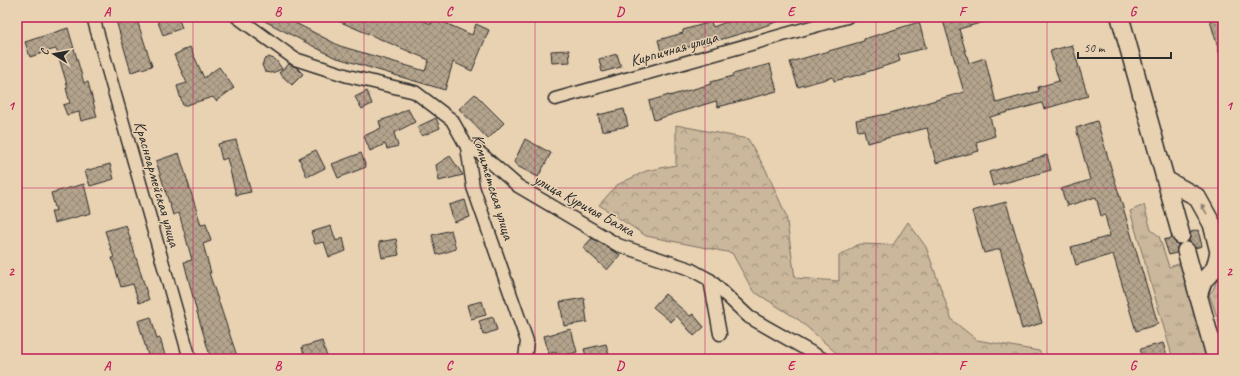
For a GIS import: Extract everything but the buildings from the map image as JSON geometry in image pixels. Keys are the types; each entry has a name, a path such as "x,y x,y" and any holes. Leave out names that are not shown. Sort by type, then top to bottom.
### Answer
{"main road":[{"path":"1120,17 1216,359"},
{"path":"1166,180 1197,198 1212,224 1219,252 1215,268 1203,281 1198,296"}],"street":[{"name":"Красноармейская улица","path":"93,17 190,359"},
{"name":"Комитетская улица","path":"237,17 295,59 348,76 415,92 452,120 467,147 473,187 527,341 525,359"},
{"name":"Кирпичная улица","path":"555,99 847,17"},
{"name":"улица Куричья Балка","path":"467,147 480,153 518,186 618,245 690,269 710,280 749,317 823,359"},
{"path":"710,280 720,334"}],"green space":[{"path":"676,125 748,139 766,170 786,215 795,278 839,281 839,256 859,244 893,245 908,222 926,247 952,320 977,340 1039,351 1045,359 843,359 799,320 753,291 732,253 646,236 599,205 617,185 646,171 676,165"},
{"path":"1144,205 1151,230 1159,236 1169,267 1181,263 1209,359 1173,359 1130,211"},
{"path":"1223,264 1223,334 1209,294 1213,290"}]}
